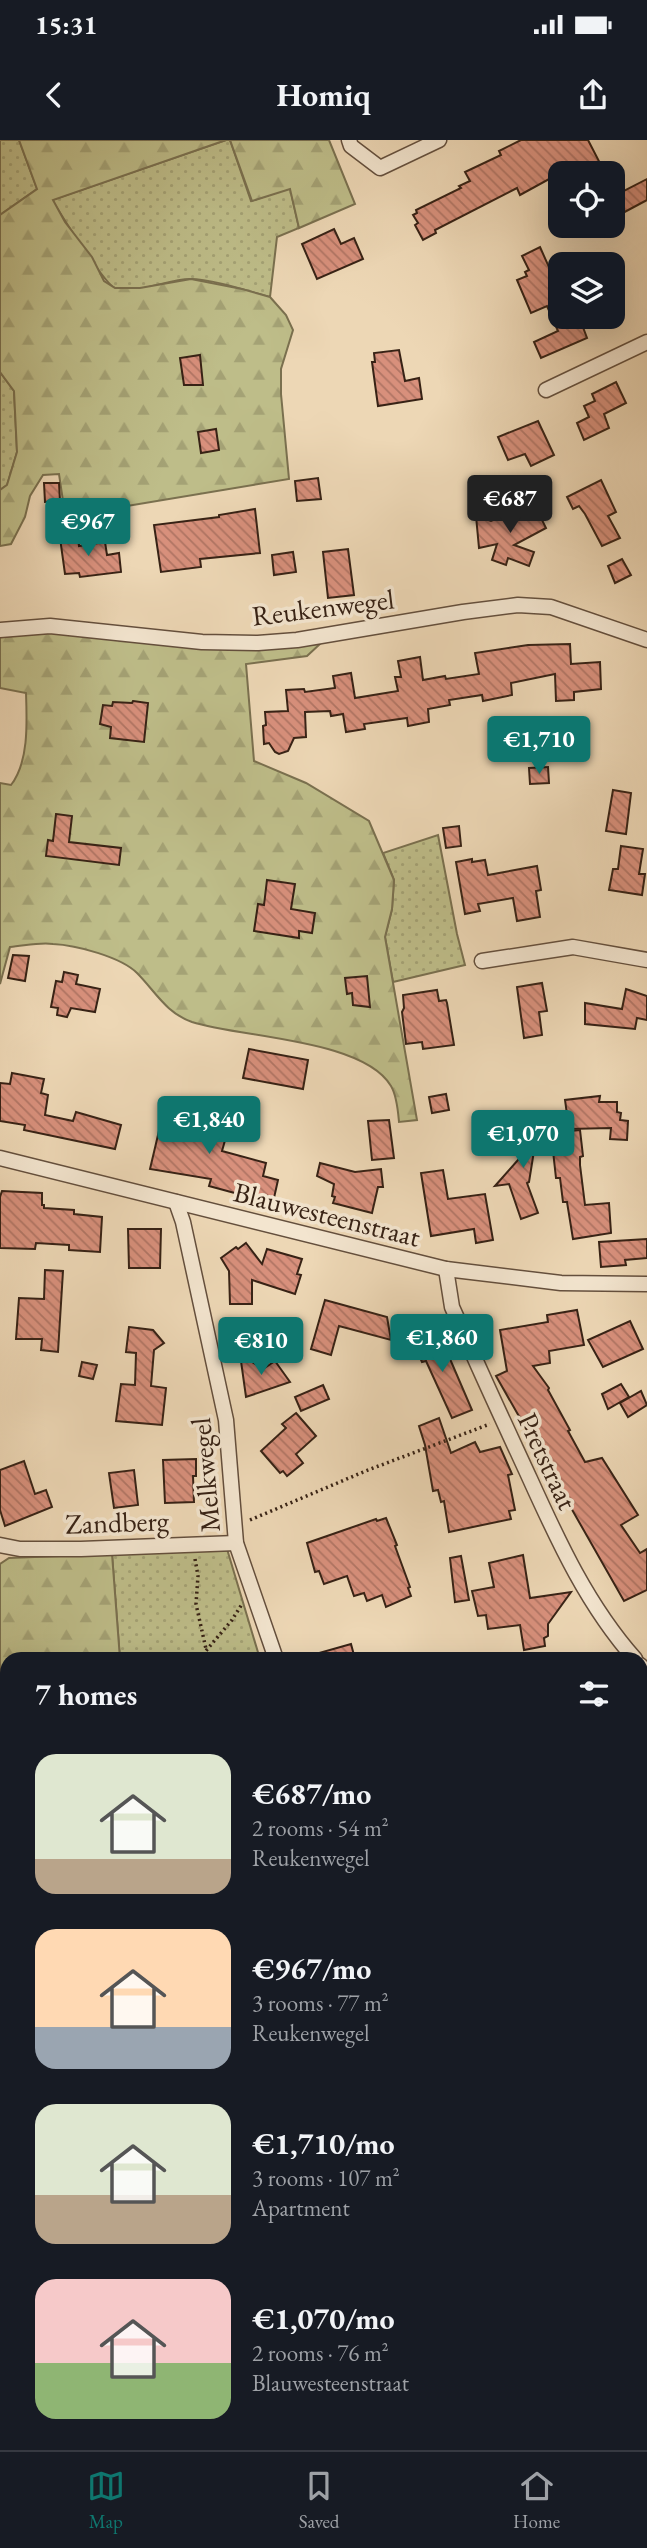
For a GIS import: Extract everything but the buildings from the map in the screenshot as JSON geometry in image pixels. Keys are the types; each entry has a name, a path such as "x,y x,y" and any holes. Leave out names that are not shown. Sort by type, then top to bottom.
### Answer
{"street":[{"path":"349,140 351,146 380,168 439,140"},
{"path":"546,390 647,342"},
{"name":"Reukenwegel","path":"0,630 50,626 202,642 258,643 297,640 463,612 518,606 551,607 647,640"},
{"path":"482,961 573,947 647,960"},
{"name":"Blauwesteenstraat","path":"0,1157 446,1269 561,1283 647,1284"},
{"name":"Melkwegel","path":"176,1202 226,1419 236,1543 274,1652"},
{"name":"Pretstraat","path":"446,1269 452,1307 502,1420 581,1583 605,1622 629,1652"},
{"name":"Zandberg","path":"0,1545 20,1549 81,1549 236,1543"}],"path":[{"path":"233,1527 368,1470 502,1420"},
{"path":"192,1544 198,1576 195,1604 205,1651"},
{"path":"205,1651 232,1620 252,1587"}],"green space":[{"path":"0,140 19,140 37,189 0,215"},
{"path":"19,140 226,140 53,200 65,222 92,257 104,281 115,288 140,288 191,279 270,297 286,315 293,330 281,369 289,479 61,517 63,501 59,474 43,475 30,496 25,517 11,544 0,546 0,490 7,485 17,452 14,391 0,372 0,215 37,189"},
{"path":"230,140 251,201 290,188 299,228 277,237 270,297 219,283 190,279 132,290 115,288 93,262 52,200"},
{"path":"230,140 329,140 355,204 299,228 290,189 252,201"},
{"path":"0,372 14,391 17,452 7,485 0,490"},
{"path":"41,631 238,650 320,644 307,656 246,664 254,761 306,783 369,821 394,880 392,909 385,937 417,1120 399,1122 391,1086 376,1070 355,1058 300,1042 192,1022 168,1007 130,967 98,953 48,944 10,947 0,984 0,783 11,785 17,776 26,741 27,716 26,693 0,688 0,637"},
{"path":"438,835 465,965 393,982 385,937 392,909 394,880 383,853"},
{"path":"227,1549 258,1652 119,1652 112,1554"},
{"path":"112,1554 119,1652 0,1652 0,1564 9,1558"}]}
